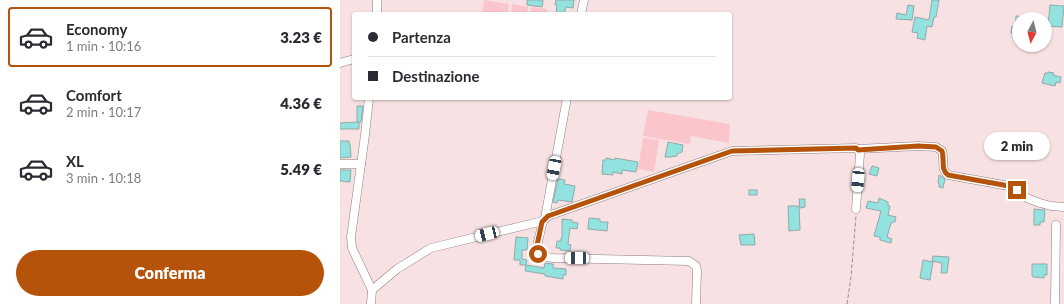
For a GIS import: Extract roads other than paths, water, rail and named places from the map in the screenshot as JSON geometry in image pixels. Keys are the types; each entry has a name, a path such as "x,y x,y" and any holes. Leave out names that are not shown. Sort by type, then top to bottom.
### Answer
{"street":[{"path":"377,12 378,0"},
{"path":"581,12 584,0"},
{"path":"340,63 352,60"},
{"path":"369,100 351,237 352,248 372,290 370,304"},
{"path":"567,100 544,220 536,250 538,254 553,258 689,261 696,266 697,271 696,304"},
{"path":"372,290 397,269 431,248 544,220 548,216 732,151 856,148 858,150 918,146 936,147 942,151 943,166 945,173 948,175 1009,186 1040,204 1064,207"},
{"path":"856,209 860,154 858,150"},
{"path":"340,164 361,164"},
{"path":"1055,304 1056,225"}]}
